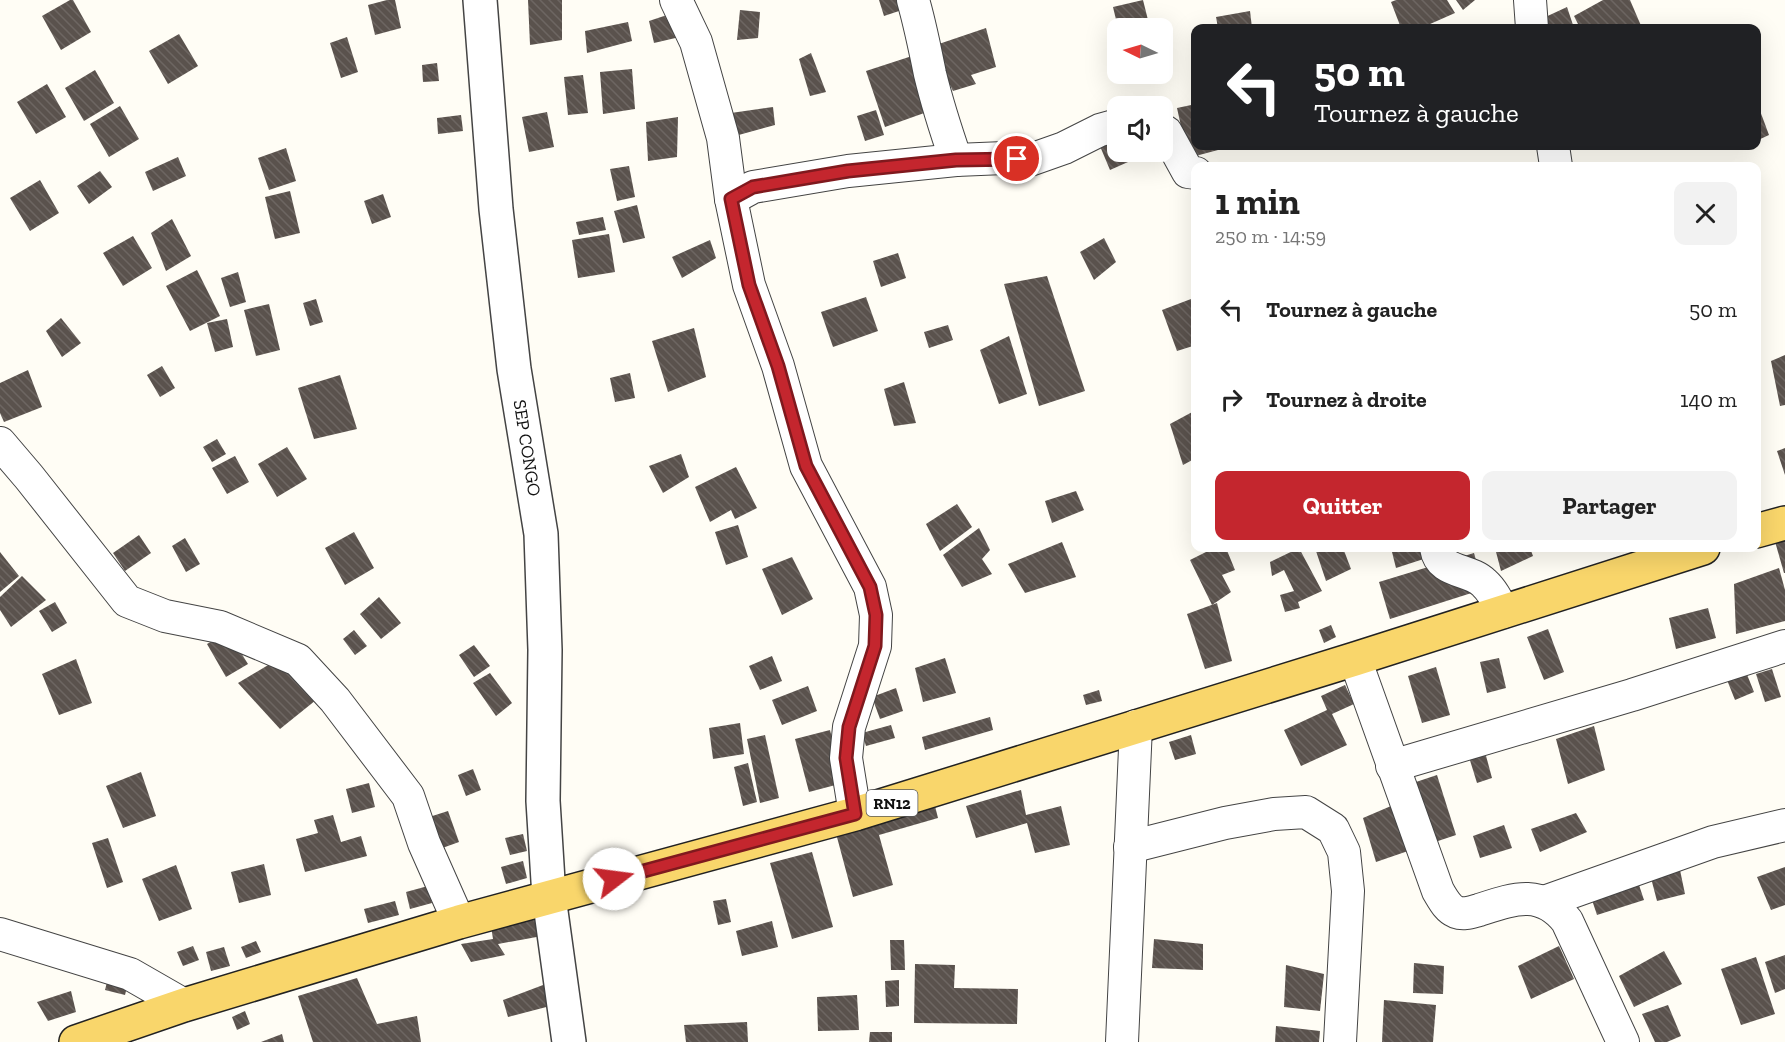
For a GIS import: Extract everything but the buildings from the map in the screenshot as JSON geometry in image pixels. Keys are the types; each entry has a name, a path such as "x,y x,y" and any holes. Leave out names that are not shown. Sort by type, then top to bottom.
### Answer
{"main road":[{"path":"1761,530 1785,523"},
{"name":"RN12","path":"76,1042 184,1005 459,922 855,814 1690,552"}],"street":[{"name":"SEP CONGO","path":"480,0 496,209 514,369 541,534 545,650 543,801 549,897 569,1042"},
{"path":"676,0 696,42 723,138 731,199 749,285 778,366 806,466 870,587 876,615 875,646 849,727 846,758 855,814"},
{"path":"913,0 943,123 956,160"},
{"path":"1530,0 1532,24"},
{"path":"731,199 753,187 896,165 1004,158 1030,160 1064,148 1107,128"},
{"path":"1173,144 1188,172 1191,172"},
{"path":"0,443 127,601 165,616 220,627 298,660 306,668 335,700 408,796 424,843 459,922"},
{"path":"1437,552 1444,564 1483,581 1494,594 1503,612"},
{"path":"1392,766 1632,695 1785,646"},
{"path":"1355,659 1438,891 1449,908 1464,914 1513,899 1530,899 1544,902 1558,910 1568,921 1623,1042"},
{"path":"1122,1042 1136,726"},
{"path":"1130,847 1274,814 1306,812 1333,829 1344,852 1348,891 1340,1042"},
{"path":"1544,902 1713,842 1785,825"},
{"path":"0,934 130,974 184,1005"}],"route":[{"path":"614,879 855,814 846,758 849,727 875,646 876,615 870,587 806,466 778,366 749,285 731,199 753,187 848,171 956,160 1017,159"}]}
